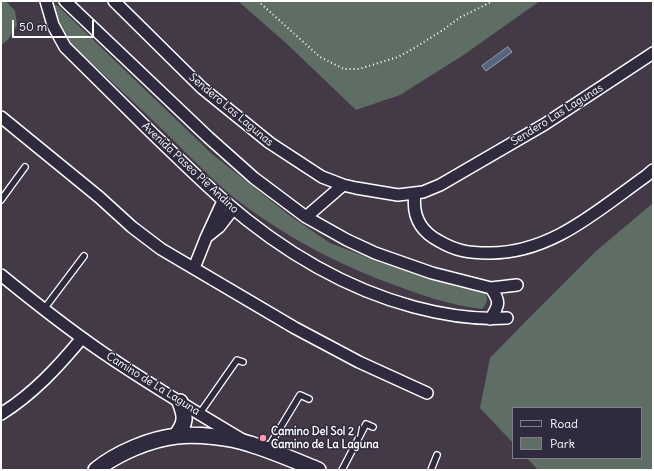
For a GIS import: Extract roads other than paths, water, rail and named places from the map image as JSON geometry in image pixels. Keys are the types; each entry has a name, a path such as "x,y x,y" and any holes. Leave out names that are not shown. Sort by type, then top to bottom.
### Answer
{"street":[{"name":"Avenida Paseo Pie Andino","path":"46,1 53,25 65,47 223,201 267,235 315,265 357,287 386,298 446,314 490,319 507,318"},
{"path":"65,1 208,137 254,178 306,217 347,240 403,264 439,276 491,288 517,285"},
{"name":"Sendero Las Lagunas","path":"114,1 202,88 270,143 312,171 332,182 390,194 414,194 440,185 533,132 653,53"},
{"path":"2,117 99,197 132,227 161,248 295,328 359,362 427,393"},
{"path":"414,194 414,207 417,219 420,226 430,237 452,248 466,251 496,253 512,252 558,237 653,170"},
{"path":"306,217 343,185"},
{"path":"194,268 223,201"},
{"path":"206,238 218,228 233,209"},
{"name":"Camino de La Laguna","path":"1,275 44,310 82,338 180,402 249,443 318,470"},
{"path":"490,319 498,309 498,298 491,288"},
{"path":"1,414 45,380 82,338"},
{"path":"176,436 183,427 185,414 180,402"},
{"path":"96,470 126,451 155,441 176,436 201,436 249,443"}],"lane":[{"path":"1,200 25,167"},
{"path":"44,310 84,256"},
{"path":"200,413 237,360 243,362"},
{"path":"267,450 300,395 309,399"},
{"path":"342,470 366,424 374,427"},
{"path":"431,470 437,455"}],"water":[{"path":"508,47 512,52 486,71 482,66"}],"place":[{"name":"Camino Del Sol 2 / Camino de La Laguna","path":"263,438"}]}
